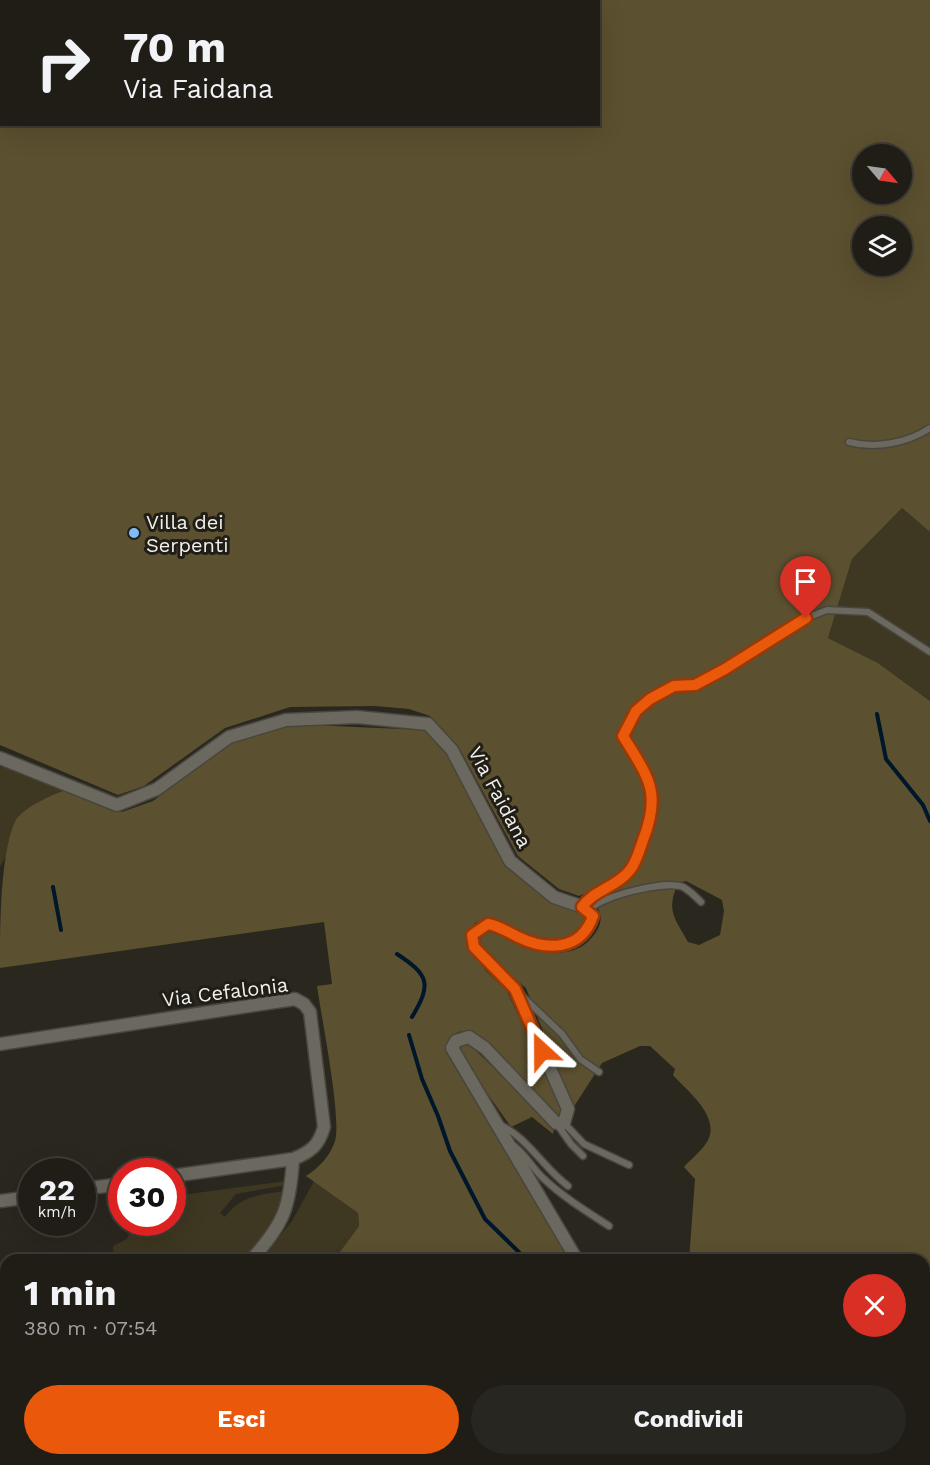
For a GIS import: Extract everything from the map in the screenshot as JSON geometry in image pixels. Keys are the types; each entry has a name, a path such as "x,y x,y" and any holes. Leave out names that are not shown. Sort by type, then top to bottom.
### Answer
{"street":[{"name":"Via Faidana","path":"0,758 117,805 157,789 230,737 286,720 357,717 428,724 452,750 510,861 554,897 586,909"},
{"path":"573,1254 453,1052 453,1045 469,1037 485,1048 560,1123 568,1109 517,993 474,947 472,935 488,924 521,939 559,947 579,939 593,916 586,909"},
{"name":"Via Cefalonia","path":"0,1044 295,999 304,1004 310,1012 324,1127 320,1142 308,1153 293,1159 186,1174"},
{"path":"256,1254 273,1236 290,1197 293,1159"},
{"path":"0,1201 18,1199"}],"lane":[{"path":"849,442 865,446 916,438 930,428"},
{"path":"586,909 590,896 630,870 649,825 654,797 643,770 623,736 636,711 650,699 674,686 695,685 768,644 806,618 827,610 868,612 930,652"},
{"path":"586,909 606,898 654,888 681,886 701,902"},
{"path":"517,993 524,996 562,1034 580,1059 599,1072"},
{"path":"495,1122 508,1128 528,1146 554,1176 568,1186"},
{"path":"560,1123 571,1144 583,1156"},
{"path":"560,1123 584,1144 629,1165"},
{"path":"504,1139 518,1148 539,1174 557,1191 609,1226"}],"shaded area":[{"path":"600,0 930,0 930,532 902,508 852,559 828,638 878,663 930,701 930,1254 689,1254 695,1179 684,1167 707,1142 711,1129 700,1104 673,1075 675,1069 650,1046 640,1046 602,1063 573,1108 526,988 487,956 477,941 485,930 544,951 558,953 572,951 585,944 598,929 601,919 597,906 607,901 602,887 579,896 559,889 518,856 458,746 430,716 409,709 375,706 290,707 225,728 144,786 118,795 0,745 0,126 600,126","holes":["686,881 722,900 724,911 720,935 699,945 688,942 673,914 674,893 678,883"]},
{"path":"902,508 930,532 930,701 878,663 828,638 852,559"},
{"path":"288,724 424,730 447,751 507,865 585,913 587,919 576,935 556,942 532,936 489,918 475,923 469,934 469,949 486,971 507,991 562,1110 559,1118 481,1038 468,1032 457,1033 453,1036 446,1052 566,1254 338,1254 359,1226 358,1213 306,1176 327,1157 335,1141 336,1129 336,1112 317,986 332,984 324,922 0,968 4,868 11,831 22,813 40,801 65,790 122,812 153,801 228,744"},
{"path":"0,766 65,790 35,804 0,867"},
{"path":"469,1044 554,1126 553,1134 532,1117 511,1127 459,1054 461,1045"},
{"path":"287,1181 287,1185 236,1194 220,1213 225,1217 245,1200 287,1191 277,1219 251,1254 114,1254 113,1246 127,1239 128,1236 186,1236 186,1194"},
{"path":"314,1181 358,1213 359,1226 338,1254 265,1254 292,1221"}],"waterway":[{"path":"877,714 886,759 923,805 930,821"},
{"path":"53,887 61,930"},
{"path":"397,954 416,968 424,981 423,996 412,1017"},
{"path":"409,1035 422,1079 450,1151 485,1219 521,1254"}],"place":[{"name":"Villa dei Serpenti","path":"134,533"}],"route":[{"path":"542,1051 515,989 474,947 472,935 488,924 495,925 521,939 559,947 579,939 593,916 582,907 590,896 612,884 630,870 649,825 654,797 643,770 623,736 636,711 650,699 674,686 695,685 725,669 806,618"}]}
